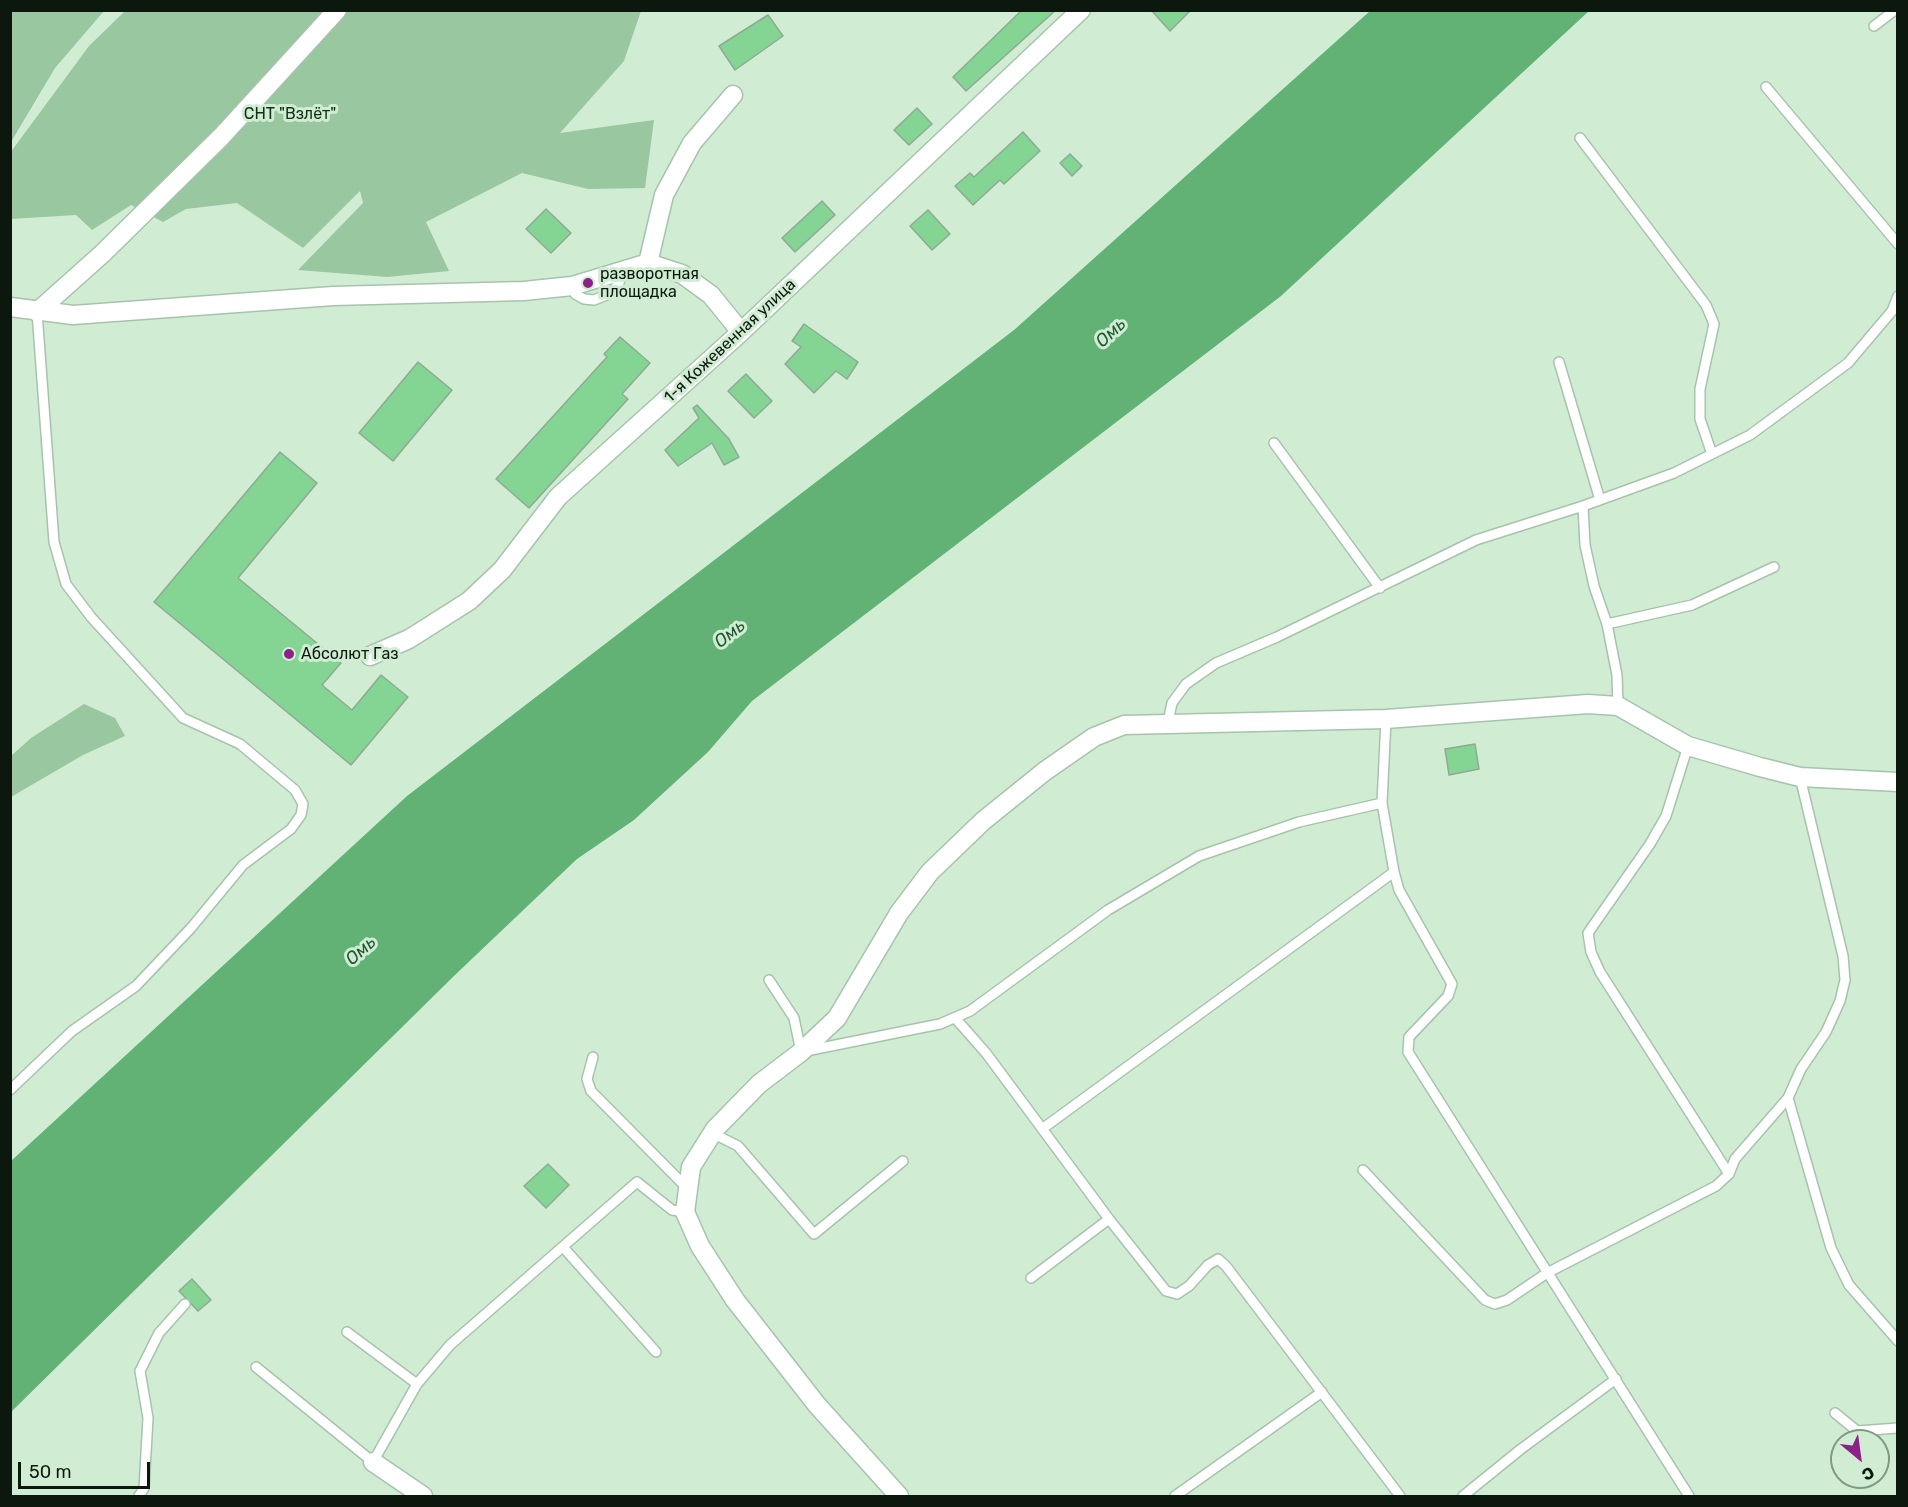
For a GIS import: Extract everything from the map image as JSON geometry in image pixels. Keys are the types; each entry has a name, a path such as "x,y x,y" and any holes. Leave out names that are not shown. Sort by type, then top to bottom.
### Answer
{"street":[{"path":"37,312 102,254 222,137 337,10"},
{"name":"1-я Кожевенная улица","path":"370,656 409,639 469,601 502,570 558,498 741,332 1081,10"},
{"path":"648,263 664,195 693,143 732,95"},
{"path":"10,307 73,315 333,296 524,291 572,286 648,263 682,274 711,295 741,332"},
{"path":"899,1497 817,1405 735,1300 700,1246 685,1212 691,1167 712,1133 759,1084 801,1052 837,1018 899,913 930,872 982,821 1045,771 1094,737 1124,725 1168,722 1211,725 1386,719 1588,704 1618,706 1688,746 1800,777 1898,782"},
{"path":"373,1462 422,1496"}],"lane":[{"path":"1874,26 1895,10"},
{"path":"1766,87 1898,244"},
{"path":"1580,138 1706,305 1714,324 1700,389 1700,419 1712,454"},
{"path":"1168,722 1172,703 1186,684 1216,663 1380,588 1476,540 1583,506 1674,472 1750,435 1848,363 1892,310 1898,296"},
{"path":"10,1090 72,1031 136,986 191,928 243,865 291,829 301,815 303,804 295,790 240,744 183,718 90,617 66,584 54,542 37,312"},
{"path":"1559,362 1600,500"},
{"path":"1275,443 1380,588"},
{"path":"1583,506 1585,545 1594,586 1607,624 1617,675 1618,706"},
{"path":"1607,624 1692,605 1774,567"},
{"path":"1386,719 1382,803 1394,872 1399,890 1452,984 1448,996 1409,1037 1408,1052 1616,1379 1645,1431 1689,1497"},
{"path":"1688,746 1666,816 1650,844 1588,933 1591,952 1600,972 1729,1174"},
{"path":"1363,1170 1485,1300 1495,1304 1507,1300 1547,1273 1716,1186 1729,1174 1735,1159 1788,1098 1801,1069 1831,1022 1840,1001 1845,980 1843,956 1800,777"},
{"path":"769,980 794,1018 801,1052 921,1029 956,1019 1108,910 1199,856 1299,822 1382,803"},
{"path":"1042,1129 1394,872"},
{"path":"956,1019 986,1053 1109,1219 1166,1291 1177,1294 1189,1286 1208,1265 1218,1260 1226,1266 1400,1497"},
{"path":"593,1057 587,1079 591,1091 688,1189"},
{"path":"1788,1098 1835,1258 1850,1285 1898,1341"},
{"path":"712,1133 738,1146 814,1234 903,1161"},
{"path":"256,1367 373,1462 417,1384 450,1345 637,1182 672,1210 685,1212"},
{"path":"1031,1278 1109,1219"},
{"path":"563,1247 656,1352"},
{"path":"139,1497 144,1488 148,1418 140,1371 159,1333 185,1304"},
{"path":"347,1332 417,1384"},
{"path":"1463,1497 1521,1449 1616,1379"},
{"path":"1175,1497 1322,1392"},
{"path":"1835,1413 1857,1431 1898,1428"}],"green space":[{"path":"11,11 104,11 55,68 11,142"},
{"name":"СНТ \"Взлёт\"","path":"125,11 641,11 624,61 560,133 654,120 645,188 588,189 522,173 426,222 449,271 387,277 298,270 363,203 360,191 303,248 237,203 186,209 163,222 131,205 92,230 76,215 11,219 10,153 89,46"},
{"path":"84,704 115,718 125,736 83,755 11,797 11,756 31,738"}],"water":[{"name":"Омь","path":"1370,11 1589,11 1281,296 752,701 708,752 634,820 577,859 455,975 11,1412 11,1161 407,796 1014,330"}],"building":[{"path":"1022,10 1056,10 966,91 953,77"},
{"path":"1151,10 1191,10 1170,31"},
{"path":"768,15 783,36 735,70 719,46"},
{"path":"917,108 932,124 909,145 894,130"},
{"path":"1023,132 1040,151 1004,184 1000,180 973,205 955,186 970,173 974,177"},
{"path":"1070,154 1082,166 1072,176 1060,163"},
{"path":"822,201 835,215 795,252 782,238"},
{"path":"546,209 571,233 551,253 526,229"},
{"path":"928,210 950,234 932,250 910,226"},
{"path":"804,324 858,362 847,379 836,371 814,393 785,364 801,347 792,341"},
{"path":"620,337 650,363 622,394 628,399 529,508 496,479 607,357 604,354"},
{"path":"418,362 452,390 393,461 359,433"},
{"path":"746,374 772,401 754,418 728,391"},
{"path":"697,405 729,439 739,457 724,465 712,443 678,466 665,450 699,418 693,408"},
{"path":"280,452 317,483 238,578 341,663 322,685 352,710 381,675 408,697 351,765 154,602"},
{"path":"1475,744 1479,769 1449,775 1445,749"},
{"path":"548,1164 569,1185 546,1208 524,1186"},
{"path":"192,1279 211,1300 198,1311 179,1291"}],"place":[{"name":"разворотная площадка","path":"588,283"},
{"name":"Абсолют Газ","path":"289,654"}]}
